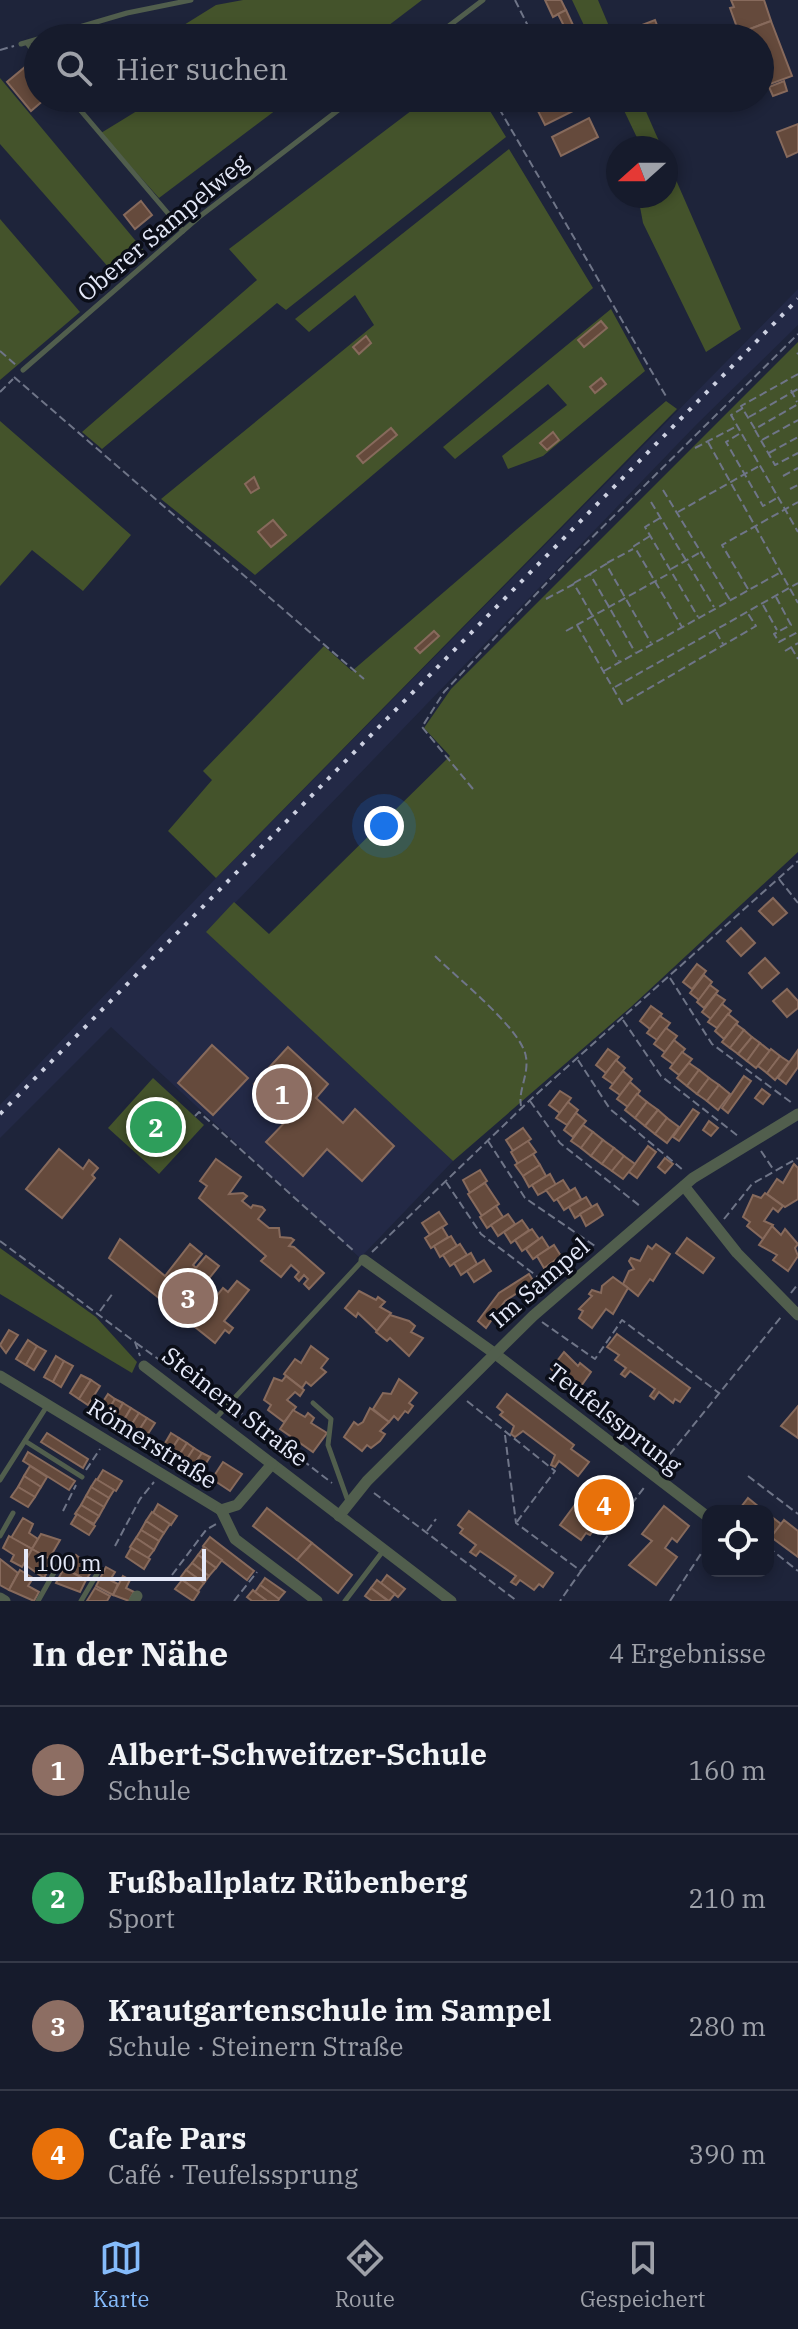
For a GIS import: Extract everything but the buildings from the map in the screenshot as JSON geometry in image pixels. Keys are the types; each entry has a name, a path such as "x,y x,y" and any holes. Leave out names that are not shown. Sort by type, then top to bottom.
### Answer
{"street":[{"name":"Im Sampel","path":"339,1516 364,1484 533,1316 688,1182 748,1142 798,1114"},
{"path":"688,1182 717,1230 794,1311"},
{"name":"Teufelssprung","path":"364,1260 494,1353 702,1513"},
{"name":"Steinern Straße","path":"144,1366 451,1601"},
{"name":"Römerstraße","path":"0,1376 222,1515 237,1505 272,1464"},
{"path":"222,1515 235,1539 317,1601"},
{"path":"0,1598 5,1601"}],"lane":[{"path":"90,24 191,0"},
{"path":"451,24 483,0"},
{"path":"82,112 183,231"},
{"name":"Oberer Sampelweg","path":"23,370 183,231 336,112"},
{"path":"215,1419 364,1260"},
{"path":"313,1403 331,1419 328,1445 349,1502"},
{"path":"0,1480 47,1406"},
{"path":"25,1441 82,1477"},
{"path":"0,1536 13,1513"},
{"path":"345,1601 384,1550"},
{"path":"38,1601 60,1562"},
{"path":"81,1601 97,1574"}],"path":[{"path":"515,0 527,24"},
{"path":"0,50 24,43"},
{"path":"501,112 667,398"},
{"path":"473,789 422,727 444,692 555,574 798,334"},
{"path":"0,351 23,370 0,392"},
{"path":"798,374 731,415 798,532"},
{"path":"14,377 364,679"},
{"path":"748,417 798,389"},
{"path":"755,429 798,404 792,391"},
{"path":"743,408 775,465 798,453"},
{"path":"761,441 798,420"},
{"path":"695,448 737,426"},
{"path":"741,433 726,442 744,474 763,506 778,497"},
{"path":"768,453 798,437"},
{"path":"708,442 798,603"},
{"path":"677,513 760,465"},
{"path":"783,476 798,468"},
{"path":"790,489 798,485"},
{"path":"663,490 730,600"},
{"path":"651,502 715,609"},
{"path":"748,590 722,545 798,502"},
{"path":"791,520 798,516"},
{"path":"661,518 645,527 698,618"},
{"path":"546,599 651,536"},
{"path":"635,548 682,627"},
{"path":"566,631 701,552"},
{"path":"606,564 652,644"},
{"path":"603,671 781,572"},
{"path":"590,574 636,653"},
{"path":"612,688 798,583"},
{"path":"574,584 620,662"},
{"path":"775,596 791,625"},
{"path":"762,604 778,632"},
{"path":"577,625 622,704 756,626 747,612"},
{"path":"798,621 774,634 779,642 798,632"},
{"path":"715,630 724,645"},
{"path":"785,651 798,643"},
{"path":"791,647 798,659"},
{"path":"195,1116 199,1112 364,1260 522,1107 798,861"},
{"path":"779,878 798,903"},
{"path":"435,956 518,1036 526,1054 527,1068 520,1099 522,1107"},
{"path":"669,977 712,1044 791,1103 798,1114"},
{"path":"623,1019 661,1076 748,1142 774,1170"},
{"path":"578,1059 610,1109 688,1182"},
{"path":"530,1100 560,1143 652,1215"},
{"path":"487,1140 525,1198 606,1254"},
{"path":"717,1230 752,1184 798,1158"},
{"path":"445,1181 481,1234 560,1293"},
{"name":"Steinern Straße","path":"0,1241 135,1342 144,1366"},
{"path":"98,1313 113,1293"},
{"path":"560,1601 652,1477 720,1393 794,1311"},
{"path":"533,1316 595,1359 622,1320 720,1393"},
{"path":"135,1342 335,1486"},
{"path":"457,1392 505,1435 555,1471 516,1523"},
{"path":"505,1435 516,1523 581,1571"},
{"path":"115,1546 140,1499 160,1475"},
{"path":"748,1476 798,1514"},
{"path":"364,1484 517,1601"},
{"path":"172,1575 206,1530 222,1515"},
{"path":"426,1533 436,1519"},
{"path":"670,1601 702,1552"},
{"path":"774,1552 798,1571"},
{"path":"234,1601 265,1562"}],"shaded area":[{"path":"798,289 798,325 696,425 207,932 453,1161 360,1258 111,1027 0,1138 0,1105 216,878"}],"green space":[{"path":"243,0 422,0 390,24 185,24 216,5"},
{"path":"572,0 598,0 608,24 583,24"},
{"path":"0,78 24,107 24,112 28,112 145,252 117,277 0,144"},
{"path":"135,112 273,112 159,198 101,133"},
{"path":"410,112 491,112 506,137 286,310 277,303 102,449 82,432 257,280 229,249"},
{"path":"625,112 646,112 657,136 636,136"},
{"path":"509,149 593,288 255,575 161,499 374,325 355,295 309,332 295,319"},
{"path":"678,185 741,329 706,352 643,223 640,208 678,208"},
{"path":"0,219 80,312 0,380"},
{"path":"611,309 645,371 543,456 508,469 502,456 567,405 548,384 455,459 443,447"},
{"path":"798,342 798,852 632,1006 453,1161 206,932 234,902 269,934 450,756 424,728 451,689"},
{"path":"666,401 677,409 216,878 168,831 212,780 203,771 324,646 352,671"},
{"path":"0,421 131,535 83,591 32,550 0,586"},
{"path":"153,1078 204,1125 159,1174 108,1128"},
{"path":"0,1248 96,1317 137,1362 132,1373 0,1294"}],"railway":[{"path":"0,1114 798,299"}],"place":[{"name":"Albert-Schweitzer-Schule","path":"282,1094"},
{"name":"Fußballplatz Rübenberg","path":"156,1127"},
{"name":"Krautgartenschule im Sampel","path":"188,1298"},
{"name":"Cafe Pars","path":"604,1505"}]}
